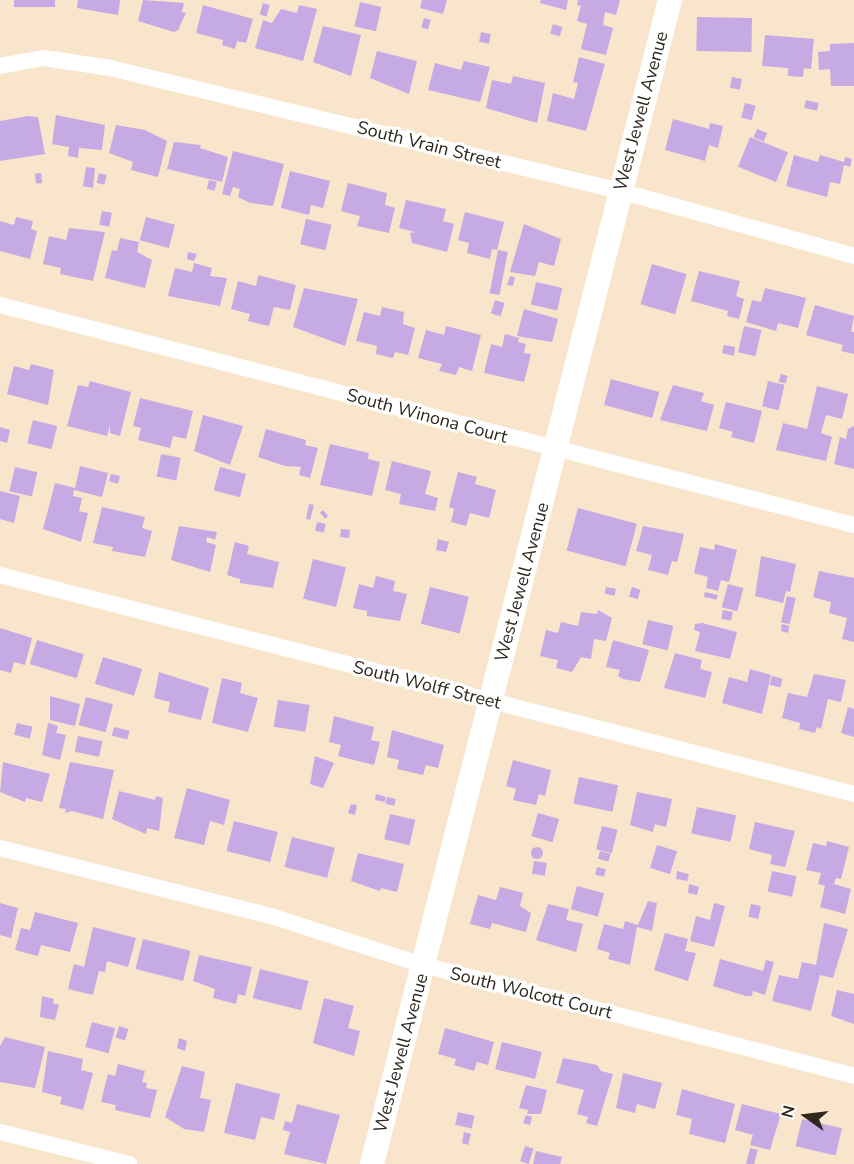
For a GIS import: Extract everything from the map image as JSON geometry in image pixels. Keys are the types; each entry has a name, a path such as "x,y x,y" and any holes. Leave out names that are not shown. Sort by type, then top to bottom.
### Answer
{"main road":[{"name":"West Jewell Avenue","path":"372,1164 670,0"}],"street":[{"name":"South Vrain Street","path":"0,66 44,58 110,68 620,191 854,256"},
{"name":"South Winona Court","path":"0,305 854,525"},
{"name":"South Wolff Street","path":"0,574 854,794"},
{"name":"South Wolcott Court","path":"0,848 274,916 423,965 854,1076"},
{"path":"0,1132 129,1164"}],"building":[{"path":"14,0 55,0 55,7 14,7"},
{"path":"78,0 120,0 118,15 77,8"},
{"path":"143,0 184,3 182,12 186,13 178,30 174,32 138,21"},
{"path":"422,0 447,0 443,14 420,8"},
{"path":"541,0 568,0 566,10 540,3"},
{"path":"578,0 620,0 616,15 605,12 603,25 613,28 606,55 581,49 587,24 577,21 581,6 577,5"},
{"path":"360,2 381,7 376,31 354,26"},
{"path":"263,3 270,5 266,16 260,15"},
{"path":"203,5 253,19 246,43 237,41 235,49 222,45 223,40 196,33"},
{"path":"299,5 317,9 303,61 255,48 263,20 272,23 281,9 297,13"},
{"path":"697,17 752,18 751,52 696,51"},
{"path":"424,18 431,20 428,30 421,28"},
{"path":"553,24 563,27 560,36 550,34"},
{"path":"323,26 361,35 351,76 313,62"},
{"path":"481,32 491,34 489,44 479,42"},
{"path":"765,35 814,39 811,69 804,68 803,77 788,76 788,68 762,66"},
{"path":"854,43 854,86 831,86 830,69 819,70 818,52 830,51 830,44"},
{"path":"377,51 417,61 409,94 370,78"},
{"path":"579,57 605,64 586,131 547,121 553,93 574,99 578,83 573,82"},
{"path":"464,61 490,67 480,102 428,90 435,63 461,70"},
{"path":"513,76 545,83 537,123 486,108 492,80 511,84"},
{"path":"732,77 742,79 740,90 730,88"},
{"path":"806,100 819,103 817,111 804,108"},
{"path":"745,103 756,106 752,120 741,117"},
{"path":"56,115 105,125 102,150 79,148 78,158 68,156 69,147 52,144"},
{"path":"28,116 38,117 45,154 0,161 0,121"},
{"path":"673,119 709,129 710,123 723,126 718,148 709,145 705,161 665,150"},
{"path":"116,125 145,130 167,141 158,177 131,170 133,162 109,153"},
{"path":"757,129 767,133 764,141 754,137"},
{"path":"750,137 788,152 776,182 738,167"},
{"path":"174,142 201,145 200,148 228,157 222,182 167,169"},
{"path":"233,151 284,164 273,206 250,203 238,197 240,189 233,187 230,196 222,194"},
{"path":"794,155 818,162 820,155 844,162 845,157 852,159 850,167 844,165 840,184 830,182 827,197 786,186"},
{"path":"86,167 95,168 93,188 83,186"},
{"path":"290,171 330,181 323,208 311,205 309,215 281,208"},
{"path":"41,173 42,183 36,184 35,174"},
{"path":"99,173 107,175 104,185 97,183"},
{"path":"209,180 217,182 215,191 207,189"},
{"path":"348,183 387,193 385,205 395,208 389,233 357,226 360,216 341,211"},
{"path":"406,200 446,209 443,221 454,224 447,252 412,243 410,233 415,232 399,228"},
{"path":"102,211 112,213 109,227 99,225"},
{"path":"465,212 504,222 497,250 492,249 490,259 467,253 469,243 458,240"},
{"path":"16,217 33,221 31,229 37,231 30,259 0,251 0,221 14,225"},
{"path":"146,217 175,225 169,248 140,240"},
{"path":"306,219 331,225 325,250 300,244"},
{"path":"524,224 561,239 554,266 539,262 535,276 510,272"},
{"path":"69,228 105,232 93,281 60,274 61,268 43,264 49,236 66,240"},
{"path":"120,238 139,242 137,252 152,260 145,288 105,278 112,250 117,251"},
{"path":"498,250 508,252 499,295 490,293"},
{"path":"188,252 197,254 194,261 187,259"},
{"path":"194,263 212,268 210,276 227,278 220,306 168,296 175,268 192,272"},
{"path":"652,264 687,274 675,314 640,304"},
{"path":"699,271 740,281 736,296 744,299 739,319 727,316 728,311 691,301"},
{"path":"258,275 296,285 290,310 274,307 269,326 248,321 250,314 231,309 238,281 256,286"},
{"path":"510,276 515,277 513,286 507,285"},
{"path":"536,282 562,288 557,310 531,304"},
{"path":"304,288 358,299 345,346 293,327"},
{"path":"765,288 806,298 798,328 778,323 776,331 746,322 752,300 761,302"},
{"path":"495,300 505,303 500,316 491,313"},
{"path":"815,305 854,316 851,332 854,332 854,354 841,351 843,345 806,335"},
{"path":"382,307 404,312 403,324 415,328 408,355 395,352 393,358 376,354 377,346 356,341 364,312 380,316"},
{"path":"524,309 558,319 552,342 517,336"},
{"path":"446,326 481,335 472,371 459,367 456,375 439,371 442,364 418,358 426,330 444,335"},
{"path":"744,326 762,330 755,356 738,352"},
{"path":"505,334 519,338 518,342 526,344 524,353 531,354 524,382 484,373 491,344 502,347"},
{"path":"724,345 735,347 734,356 722,353"},
{"path":"31,364 54,370 48,405 7,394 14,366 29,370"},
{"path":"781,374 788,376 786,384 779,382"},
{"path":"611,379 659,392 652,418 604,405"},
{"path":"90,381 131,392 120,436 110,433 110,425 107,436 67,426 78,385 88,387"},
{"path":"768,381 785,385 779,410 762,406"},
{"path":"673,385 704,393 701,401 714,405 707,431 660,420"},
{"path":"817,386 848,394 842,419 826,415 821,433 832,437 826,461 776,450 783,423 807,429"},
{"path":"140,398 193,411 186,439 173,436 170,448 138,440 141,428 133,426"},
{"path":"726,402 762,411 754,443 731,437 733,432 719,428"},
{"path":"203,415 243,426 230,465 194,451"},
{"path":"33,420 57,426 51,449 27,443"},
{"path":"854,426 854,469 834,464 840,437 846,439 848,429"},
{"path":"0,427 10,430 7,443 0,441"},
{"path":"266,429 306,440 305,445 318,448 310,478 299,475 301,467 285,466 258,457"},
{"path":"330,444 369,453 368,459 380,462 372,496 320,485"},
{"path":"161,454 181,458 176,480 157,477"},
{"path":"392,461 431,471 425,494 438,498 435,511 399,504 401,494 385,490"},
{"path":"80,466 108,473 102,497 74,490 73,496 82,498 79,511 88,513 81,542 43,529 55,483 75,488"},
{"path":"15,467 37,472 32,497 9,491"},
{"path":"220,467 246,474 240,497 214,490"},
{"path":"458,472 477,477 475,484 496,490 489,518 470,513 466,526 451,522 454,509 449,507"},
{"path":"111,474 120,476 118,484 109,481"},
{"path":"0,491 20,496 14,523 0,519"},
{"path":"309,504 314,505 310,520 306,519"},
{"path":"102,507 145,517 142,528 152,531 145,557 112,551 113,547 93,543"},
{"path":"578,508 637,524 626,566 567,551"},
{"path":"323,510 328,516 325,519 320,513"},
{"path":"317,522 326,524 324,533 315,531"},
{"path":"179,526 217,532 215,540 207,537 206,542 216,545 210,572 171,560"},
{"path":"643,526 684,534 677,562 672,561 668,575 648,570 652,555 636,551"},
{"path":"341,529 350,530 349,538 340,537"},
{"path":"438,539 449,542 446,552 436,550"},
{"path":"235,542 249,546 247,554 279,562 273,588 240,583 240,579 227,575"},
{"path":"715,544 737,550 729,582 721,580 718,591 706,588 708,577 694,573 700,547 714,550"},
{"path":"761,556 796,564 790,592 786,591 783,603 755,596"},
{"path":"313,559 346,567 336,607 303,599"},
{"path":"819,571 854,578 854,642 842,639 847,618 829,613 831,602 813,597"},
{"path":"376,576 395,581 393,591 407,594 400,621 367,616 367,611 353,608 359,584 373,588"},
{"path":"728,584 743,588 737,611 722,607"},
{"path":"430,587 469,597 460,634 421,624"},
{"path":"606,587 616,589 614,596 605,594"},
{"path":"632,587 641,590 637,599 629,597"},
{"path":"705,592 718,595 717,600 704,597"},
{"path":"787,596 796,598 790,624 781,622"},
{"path":"598,610 612,618 606,641 594,639 591,659 581,657 572,672 556,668 558,660 540,656 546,630 558,633 561,622 578,626 581,612 597,614"},
{"path":"723,610 733,612 731,621 721,619"},
{"path":"648,620 673,626 668,650 642,644"},
{"path":"702,623 737,632 730,659 695,651 700,632 694,630 695,624"},
{"path":"782,624 789,626 788,633 781,631"},
{"path":"0,628 32,638 25,665 14,662 11,673 0,670"},
{"path":"37,640 84,654 77,678 30,664"},
{"path":"613,640 649,650 640,682 623,679 618,676 620,670 606,667"},
{"path":"675,653 702,660 700,669 712,672 705,698 664,688"},
{"path":"103,657 142,669 134,696 95,684"},
{"path":"750,669 771,675 762,714 722,703 729,677 747,682"},
{"path":"159,672 209,688 201,720 168,712 170,702 154,698"},
{"path":"814,674 846,680 841,702 828,699 821,729 817,727 815,733 799,729 800,723 782,718 788,693 807,697"},
{"path":"772,676 783,679 780,688 770,685"},
{"path":"222,678 242,683 240,693 258,698 248,732 212,723"},
{"path":"50,696 80,704 75,726 50,720"},
{"path":"86,697 113,704 106,732 78,725"},
{"path":"278,700 310,705 305,732 274,727"},
{"path":"848,707 854,709 854,737 841,733"},
{"path":"334,716 374,727 371,740 380,742 374,765 338,756 341,745 329,742"},
{"path":"17,723 33,727 30,739 14,735"},
{"path":"48,723 58,726 56,733 66,735 60,760 42,755"},
{"path":"114,727 130,731 127,740 112,736"},
{"path":"392,730 444,745 438,768 426,765 423,775 397,769 399,760 387,757"},
{"path":"78,736 102,741 99,757 75,752"},
{"path":"315,756 334,763 323,788 310,784"},
{"path":"513,760 551,770 545,796 539,794 536,805 513,800 516,789 506,786"},
{"path":"3,762 50,774 42,802 26,798 25,802 0,792"},
{"path":"70,762 114,770 103,819 72,811 65,813 66,809 59,808"},
{"path":"579,777 618,785 613,812 573,803"},
{"path":"187,788 230,800 224,825 210,821 204,845 174,838"},
{"path":"119,791 155,800 156,796 163,798 159,831 147,828 146,834 112,819"},
{"path":"637,792 672,799 666,827 655,824 653,832 630,825"},
{"path":"376,794 386,797 385,802 375,800"},
{"path":"387,797 396,799 394,806 385,804"},
{"path":"351,804 357,805 355,815 348,813"},
{"path":"697,807 736,815 731,842 691,833"},
{"path":"538,813 559,819 553,842 531,836"},
{"path":"390,814 415,820 409,845 384,839"},
{"path":"234,821 278,832 270,862 227,851"},
{"path":"755,822 795,831 785,867 770,864 772,855 749,849"},
{"path":"602,826 618,830 612,853 596,849"},
{"path":"292,837 335,848 327,878 285,867"},
{"path":"827,841 849,847 841,879 836,878 834,884 851,889 845,914 820,907 825,886 818,884 821,873 806,870 813,843 826,846"},
{"path":"657,845 677,851 670,874 650,868"},
{"path":"537,847 543,853 537,859 531,853"},
{"path":"600,851 611,854 609,862 598,859"},
{"path":"358,853 404,864 397,892 381,888 380,891 351,881"},
{"path":"534,861 547,863 545,876 532,874"},
{"path":"597,867 606,869 604,877 595,875"},
{"path":"677,871 689,874 687,881 676,879"},
{"path":"772,871 796,876 792,897 768,892"},
{"path":"689,884 699,887 697,895 688,893"},
{"path":"577,886 604,893 598,916 571,909"},
{"path":"500,887 523,893 520,906 531,913 526,932 492,923 490,929 470,924 478,895 496,900"},
{"path":"648,901 657,903 652,931 637,927 630,965 608,959 610,953 597,949 604,924 623,929 625,921 638,925"},
{"path":"0,903 18,908 11,938 0,935"},
{"path":"714,903 725,906 714,947 690,941 696,916 710,920"},
{"path":"548,904 569,909 566,920 583,924 576,952 536,940"},
{"path":"751,904 761,906 758,919 749,917"},
{"path":"35,912 78,923 70,952 41,945 38,956 15,950 21,928 30,930"},
{"path":"824,923 848,929 833,978 820,975 811,1011 772,1001 779,975 798,979 802,962 816,965"},
{"path":"93,927 136,938 128,967 107,961 105,972 99,971 93,995 68,989 74,964 84,967"},
{"path":"665,933 688,939 685,951 696,953 688,981 654,970"},
{"path":"143,939 191,951 183,981 136,969"},
{"path":"199,955 252,967 245,996 238,994 236,1004 213,998 215,989 193,981"},
{"path":"720,959 763,971 766,960 774,962 765,995 753,991 752,996 746,996 713,986"},
{"path":"260,969 309,981 301,1010 253,998"},
{"path":"837,990 854,994 854,1024 831,1016"},
{"path":"42,996 54,999 53,1003 59,1005 55,1020 40,1017"},
{"path":"324,998 354,1006 348,1028 360,1031 354,1056 313,1043"},
{"path":"92,1022 115,1028 108,1053 85,1047"},
{"path":"119,1026 129,1029 125,1040 115,1037"},
{"path":"445,1028 494,1042 488,1065 477,1062 474,1071 454,1065 456,1059 438,1054"},
{"path":"5,1037 45,1047 35,1088 0,1082 0,1046"},
{"path":"179,1038 187,1041 185,1051 177,1048"},
{"path":"502,1042 542,1052 535,1079 495,1069"},
{"path":"48,1051 83,1059 81,1070 93,1073 83,1110 60,1104 62,1097 42,1092"},
{"path":"563,1058 597,1065 601,1071 613,1074 597,1126 586,1123 588,1117 577,1114 584,1090 556,1083"},
{"path":"118,1064 145,1071 142,1082 147,1083 146,1088 157,1090 150,1118 115,1110 116,1105 101,1102 108,1074 115,1076"},
{"path":"182,1066 205,1072 200,1098 211,1100 204,1132 184,1129 165,1117"},
{"path":"623,1073 662,1083 655,1109 637,1104 635,1113 616,1108"},
{"path":"236,1083 280,1094 274,1120 261,1117 255,1140 224,1133"},
{"path":"526,1085 547,1090 541,1114 527,1114 528,1110 519,1108"},
{"path":"682,1089 735,1104 725,1143 689,1134 692,1119 676,1115"},
{"path":"297,1104 340,1115 326,1164 284,1154 290,1132 283,1130 285,1121 292,1123"},
{"path":"742,1104 781,1114 770,1150 750,1145 753,1135 735,1130"},
{"path":"458,1112 475,1116 472,1128 455,1125"},
{"path":"526,1115 532,1117 530,1125 523,1123"},
{"path":"802,1119 842,1128 836,1156 796,1146"},
{"path":"464,1132 471,1134 468,1145 462,1143"},
{"path":"525,1146 534,1149 529,1164 520,1161"},
{"path":"750,1148 758,1150 754,1164 746,1164"},
{"path":"536,1151 562,1157 560,1164 533,1164"}]}
